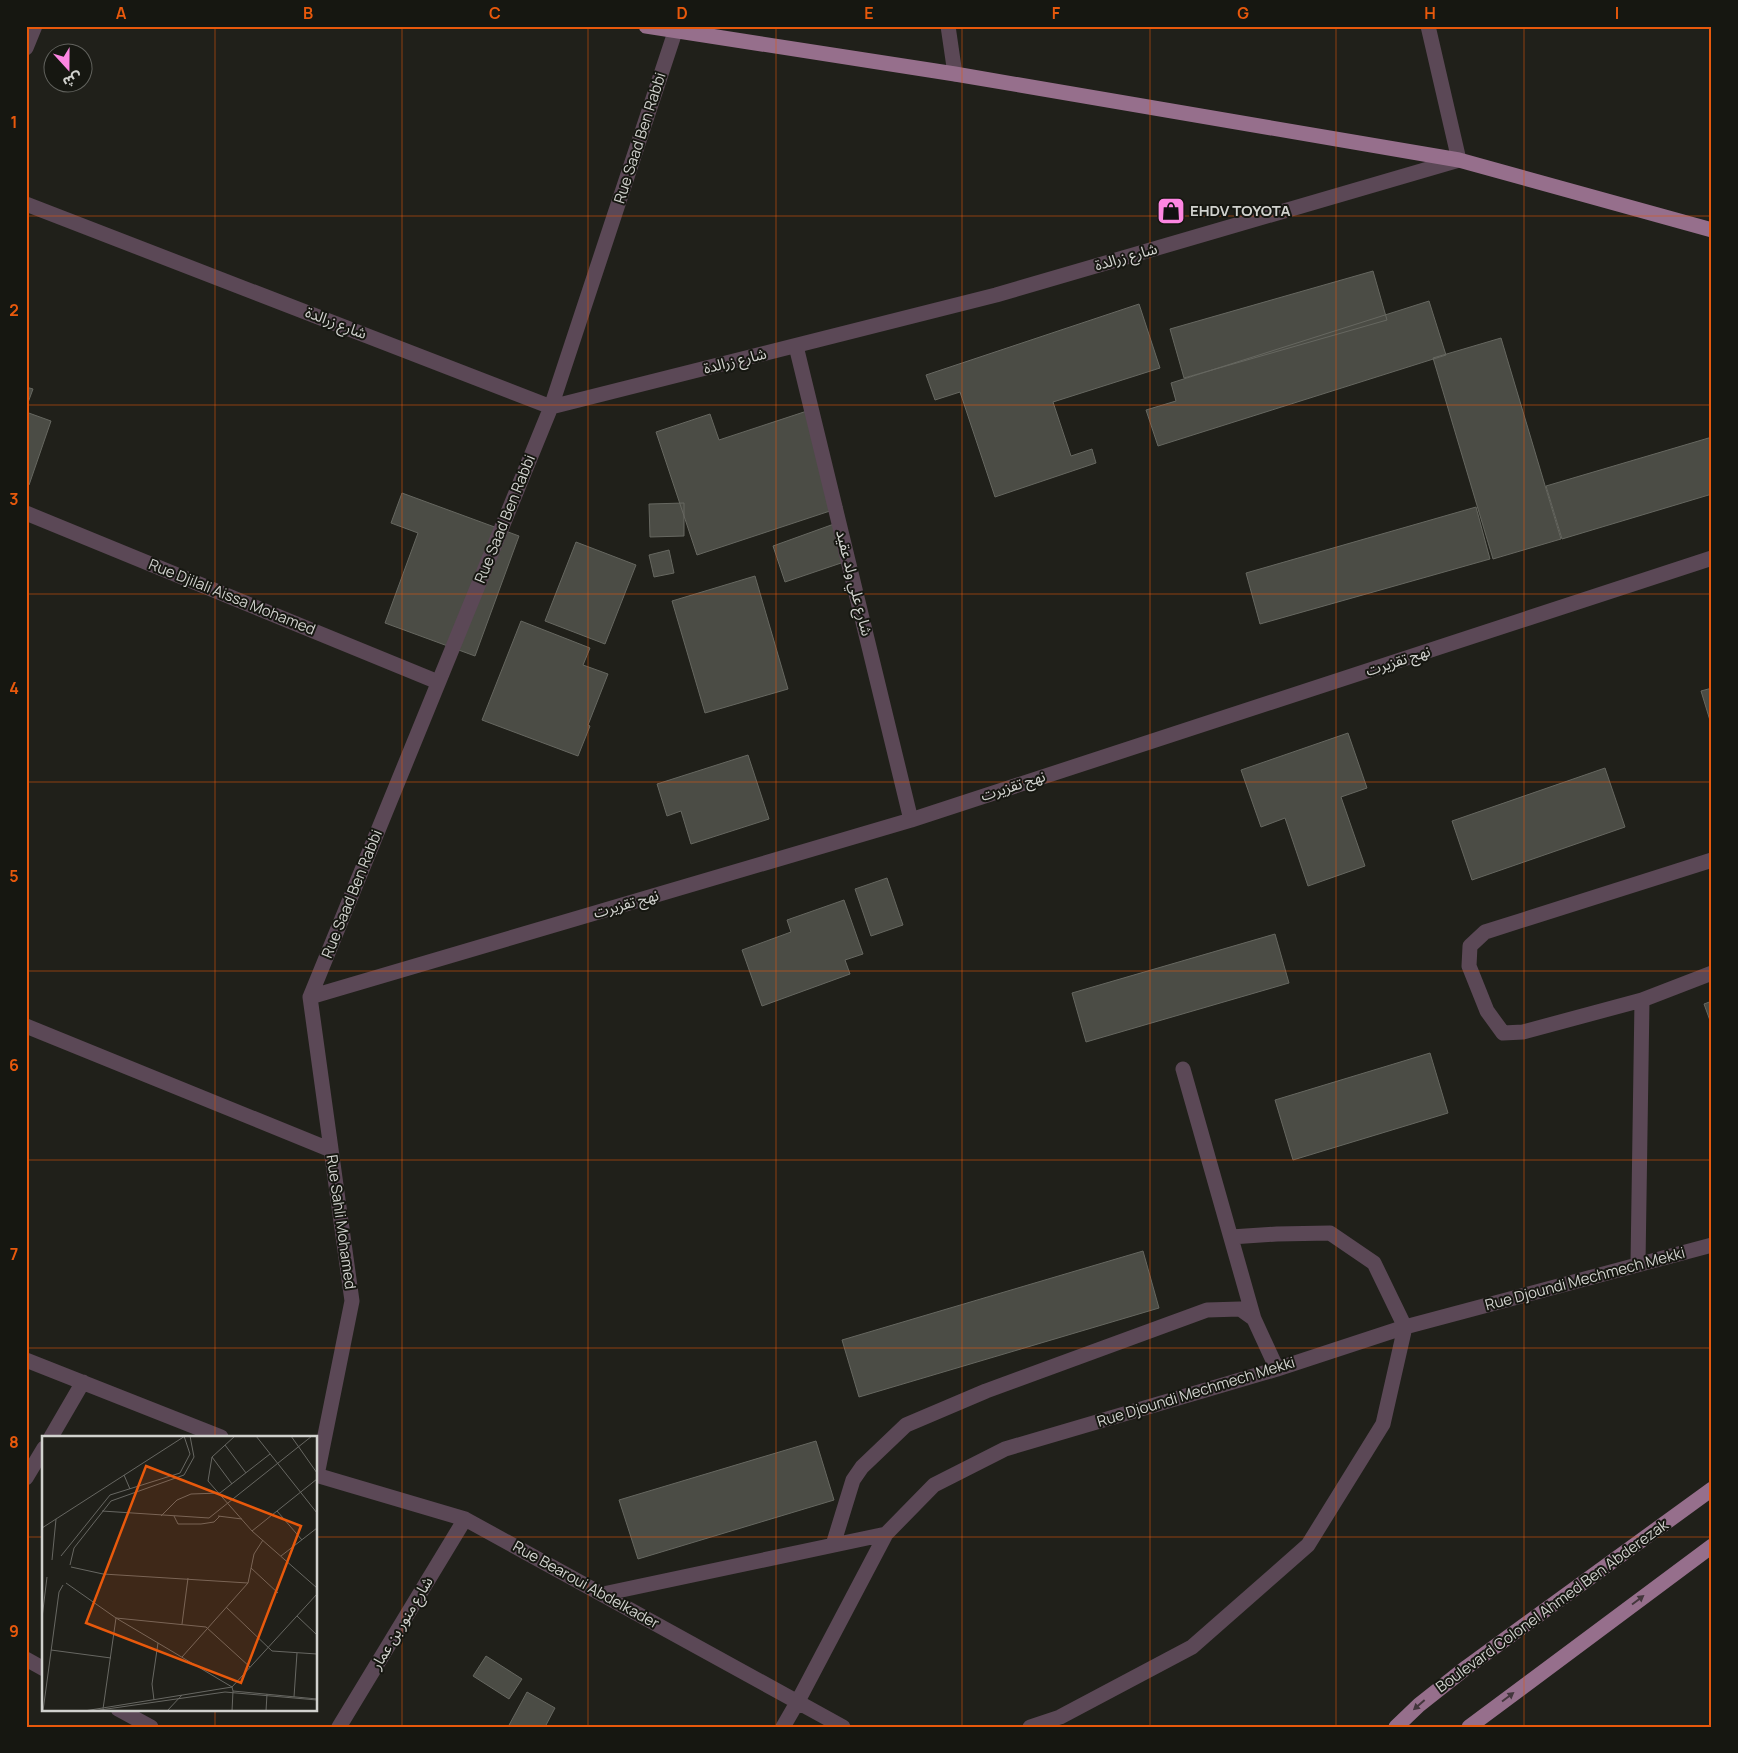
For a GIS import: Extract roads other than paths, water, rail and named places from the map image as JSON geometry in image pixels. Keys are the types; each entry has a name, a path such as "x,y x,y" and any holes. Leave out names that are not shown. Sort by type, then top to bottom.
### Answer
{"main road":[{"path":"646,26 955,74 1459,160 1712,230"},
{"name":"Boulevard Colonel Ahmed Ben Abderezak","path":"1396,1727 1419,1705 1467,1667 1712,1489"},
{"path":"1469,1727 1712,1546"}],"street":[{"path":"26,48 35,26"},
{"path":"948,26 955,74"},
{"path":"1428,26 1459,160"},
{"name":"Rue Saad Ben Rabbi","path":"310,997 552,407 675,32"},
{"name":"شارع زرالدة","path":"26,204 552,407 996,295 1459,160"},
{"name":"شارع علي ولد عقيد","path":"796,346 911,820"},
{"name":"Rue Djilali Aissa Mohamed","path":"26,512 438,682"},
{"name":"نهج تقزيرت","path":"310,997 911,820 1712,558"},
{"path":"1712,860 1485,932 1470,946 1469,966 1487,1011 1503,1032 1523,1032 1642,1000 1712,974"},
{"name":"Rue Sahli Mohamed","path":"310,997 352,1301 318,1470"},
{"path":"1638,1264 1642,1000"},
{"path":"26,1026 331,1150"},
{"path":"1183,1069 1254,1319 1277,1369"},
{"path":"1030,1727 1060,1717 1192,1647 1308,1544 1383,1424 1405,1327 1374,1263 1330,1233 1231,1237"},
{"name":"Rue Djoundi Mechmech Mekki","path":"783,1727 886,1534 934,1485 1005,1449 1277,1369 1405,1327 1712,1245"},
{"path":"833,1545 854,1480 862,1467 906,1425 986,1391 1207,1310 1240,1309 1254,1319"},
{"path":"26,1360 218,1436"},
{"path":"52,1436 83,1382"},
{"path":"26,1478 42,1451"},
{"name":"Rue Bearoui Abdelkader","path":"318,1475 465,1519 843,1727"},
{"name":"شارع منور بن عمار","path":"339,1727 465,1519"},
{"path":"603,1594 886,1534"},
{"path":"26,1659 42,1668"},
{"path":"120,1710 151,1727"}],"place":[{"name":"EHDV TOYOTA","path":"1171,211"}]}
